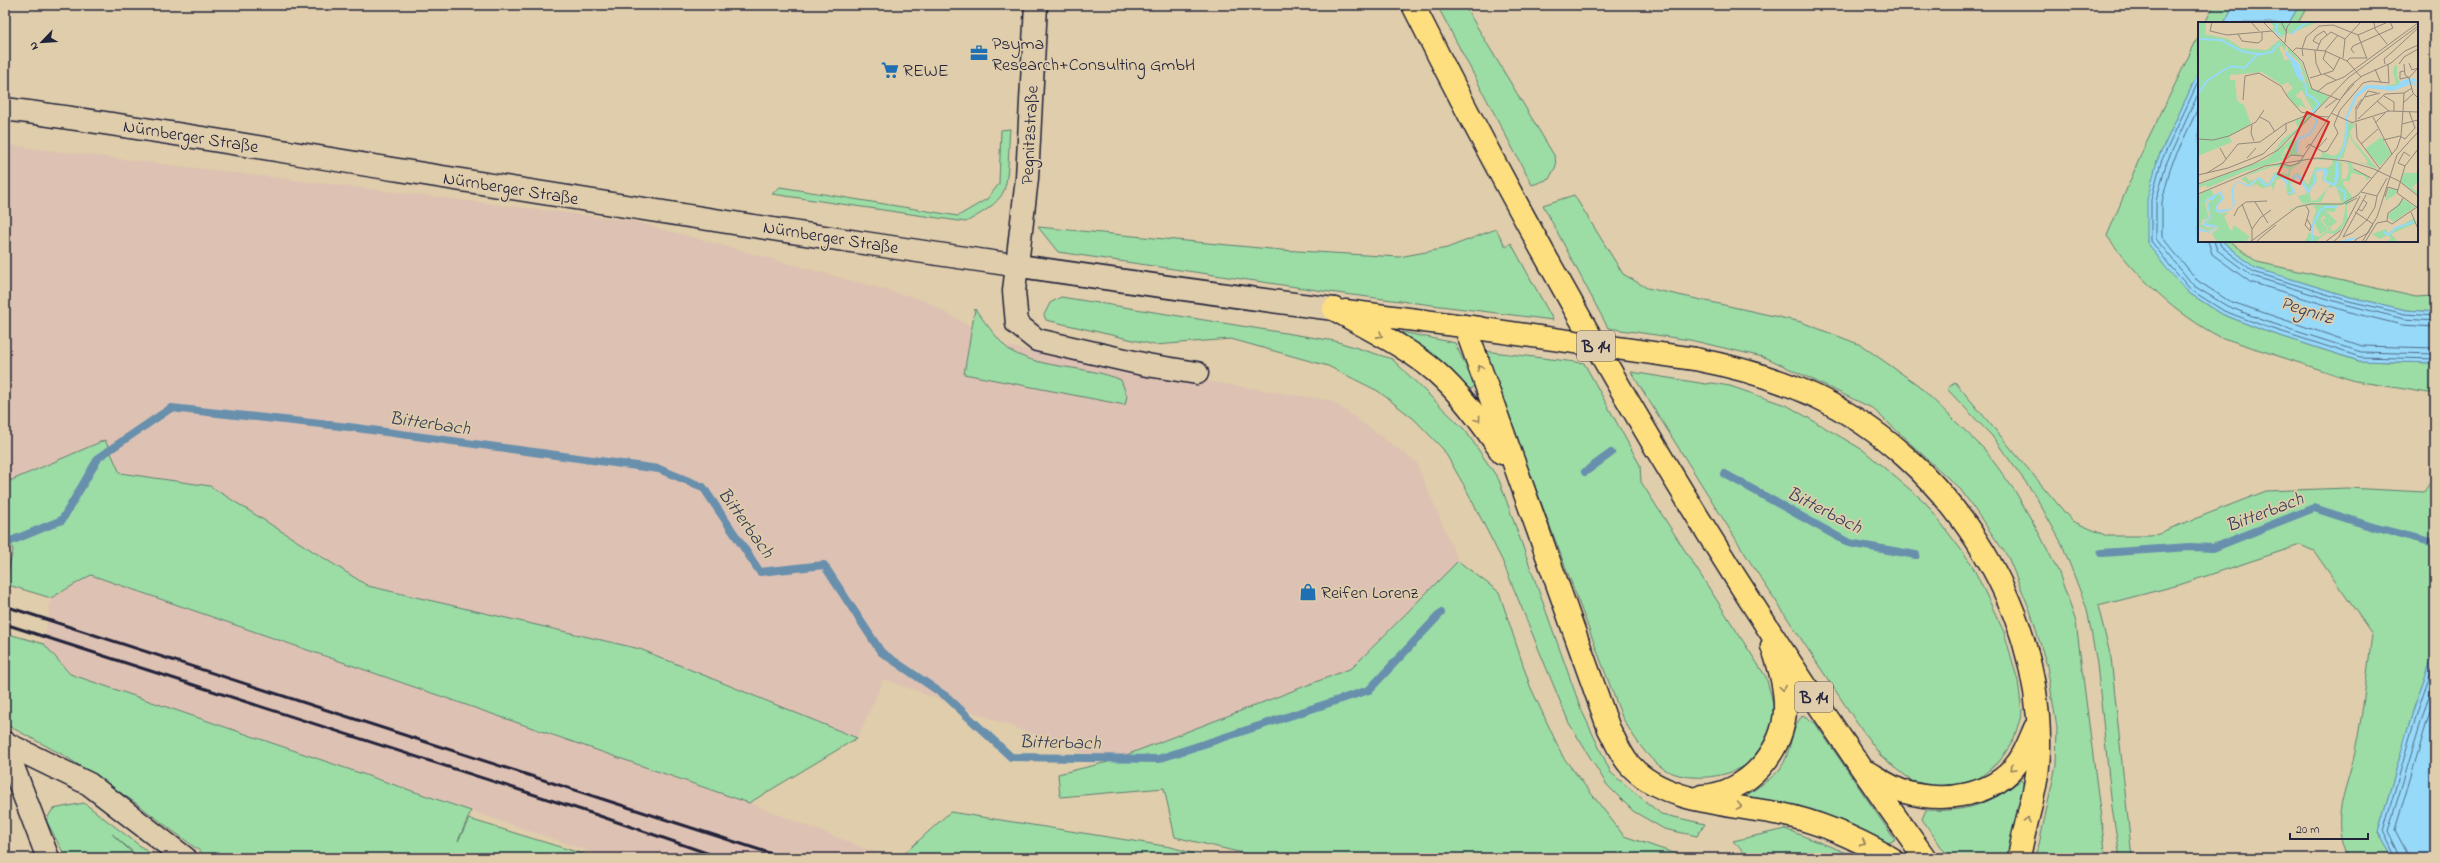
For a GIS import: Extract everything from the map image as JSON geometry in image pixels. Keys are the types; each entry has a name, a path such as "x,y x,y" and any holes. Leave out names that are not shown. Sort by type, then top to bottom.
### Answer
{"main road":[{"name":"Pegnitzstraße","path":"1018,265 1027,178 1036,5"},
{"name":"B 14","path":"1413,5 1536,241 1646,432 1765,624 1863,770 1925,858"},
{"name":"Nürnberger Straße","path":"5,109 122,124 406,171 1163,288 1334,309"},
{"path":"1018,265 1014,291 1017,324 1037,340 1147,365 1197,373"},
{"path":"1334,309 1474,327 1695,359 1756,373 1815,396 1870,429 1924,475 1955,511 1978,543 2007,599 2027,659 2038,722 2038,772 2019,858"},
{"path":"1334,309 1396,345 1436,372 1476,416 1521,484"},
{"path":"1474,327 1521,484 1618,747 1628,763 1643,777 1673,794 1782,814 1812,822 1864,843 1891,858"},
{"path":"1687,796 1708,796 1729,789 1747,779 1762,765 1774,748 1782,728 1785,706 1783,685 1765,624"},
{"path":"1863,770 1904,792 1941,798 1959,797 1994,784 2019,763 2026,751 2038,722"},
{"path":"5,743 89,784 185,858"},
{"path":"5,746 48,858"}],"shaded area":[{"path":"5,145 632,221 923,300 1005,346 1160,374 1332,401 1416,462 1458,561 1352,668 1108,762 884,679 857,738 640,649 368,586 210,486 120,473 5,483"},
{"path":"91,575 749,803 889,858 609,858 70,674 44,644 51,598"}],"green space":[{"path":"1437,5 1464,5 1555,157 1556,166 1549,179 1532,185"},
{"path":"2214,5 2234,5 2225,22 2206,22"},
{"path":"2299,5 2308,5 2299,22 2290,22"},
{"path":"2198,37 2198,73 2157,161 2147,242 2189,293 2222,314 2262,330 2359,361 2435,363 2435,394 2355,381 2220,337 2188,317 2158,293 2118,251 2107,236 2143,150"},
{"path":"1010,129 1007,174 1004,190 1001,196 985,211 966,222 772,194 780,187 958,216 987,199 999,184 1001,130"},
{"path":"1574,195 1623,274 1647,288 1801,322 1861,345 1918,385 1985,450 2015,491 2040,535 2059,573 2076,622 2106,858 2036,858 2056,766 2057,728 2047,666 2030,610 2008,557 1961,490 1872,408 1767,358 1690,340 1608,328 1543,205"},
{"path":"1038,227 1281,250 1399,257 1447,248 1496,229 1506,247 1511,243 1553,320 1344,294 1058,252"},
{"path":"2223,242 2231,242 2257,262 2416,297 2435,296 2435,312 2406,310 2350,297 2255,268"},
{"path":"1061,297 1335,341 1392,359 1465,430 1499,480 1581,709 1611,773 1661,814 1705,824 1697,836 1664,829 1633,811 1607,785 1569,723 1502,560 1465,487 1443,449 1414,419 1378,391 1328,366 1231,339 1155,345 1046,320 1044,315 1050,303"},
{"path":"975,309 998,338 1011,351 1024,357 1051,365 1108,375 1121,380 1127,396 1125,405 964,374"},
{"path":"1402,332 1455,343 1474,384 1473,388 1467,390 1404,338"},
{"path":"1484,351 1584,363 1640,465 1641,482 1766,677 1774,713 1772,725 1762,747 1751,762 1737,770 1716,776 1683,776 1664,769 1651,759 1630,731 1622,717"},
{"path":"1631,372 1706,384 1712,383 1730,386 1788,406 1863,450 1925,502 1971,563 2004,632 2018,681 2022,713 2013,741 1999,762 1973,783 1943,788 1912,781 1881,756 1861,729 1754,568"},
{"path":"1955,382 2072,521 2107,536 2151,536 2266,491 2348,488 2424,492 2435,475 2435,650 2414,708 2378,832 2393,858 2348,858 2343,844 2340,830 2341,805 2352,766 2358,737 2372,634 2314,551 2300,545 2179,585 2098,606 2111,658 2132,858 2120,858 2112,807 2097,664 2087,609 2062,544 2035,495 1992,436 1947,389"},
{"path":"105,440 120,473 210,486 368,586 640,649 857,738 749,803 91,575 51,598 5,584 13,550 5,528 5,483"},
{"path":"1458,561 1499,592 1530,686 1563,757 1624,836 1688,858 1264,858 1175,837 1164,788 1060,797 1058,774 1108,762 1352,668"},
{"path":"5,633 44,644 70,674 471,811 458,841 469,819 596,858 209,858 133,801 65,756 5,724"},
{"path":"1803,715 1815,723 1895,840 1886,844 1855,828 1822,816 1753,801 1746,796 1777,773 1780,769 1787,756 1793,734 1799,720"},
{"path":"2021,780 2025,786 2010,858 1949,858 1922,819 1926,810 1954,810 1988,801"},
{"path":"84,803 156,858 140,858 112,834 138,858 66,858 46,820 53,809"},
{"path":"950,812 1171,847 1209,858 912,858 903,855"},
{"path":"1785,829 1860,858 1749,858 1733,841"}],"water":[{"path":"2234,5 2299,5 2290,22 2225,22"},
{"name":"Pegnitz","path":"2198,73 2198,242 2223,242 2255,268 2350,297 2406,310 2435,312 2435,363 2359,361 2262,330 2222,314 2189,293 2167,269 2147,242 2147,200 2157,161"},
{"path":"2435,650 2435,858 2393,858 2378,832 2414,708"}],"waterway":[{"name":"Bitterbach","path":"11,541 62,520 99,457 171,408 349,427 659,469 703,487 760,572 824,565 881,652 947,697 1011,757 1158,759 1369,690 1441,613"},
{"name":"Bitterbach","path":"1585,472 1611,453"},
{"name":"Bitterbach","path":"1725,474 1849,543 1916,555"},
{"name":"Bitterbach","path":"2101,553 2190,547 2213,548 2314,508 2373,527 2435,543"}],"railway":[{"path":"5,606 785,858"},
{"path":"5,624 594,814 721,858"}],"place":[{"name":"Psyma Research+Consulting GmbH","path":"979,53"},
{"name":"REWE","path":"890,70"},
{"name":"Reifen Lorenz","path":"1308,592"}]}
